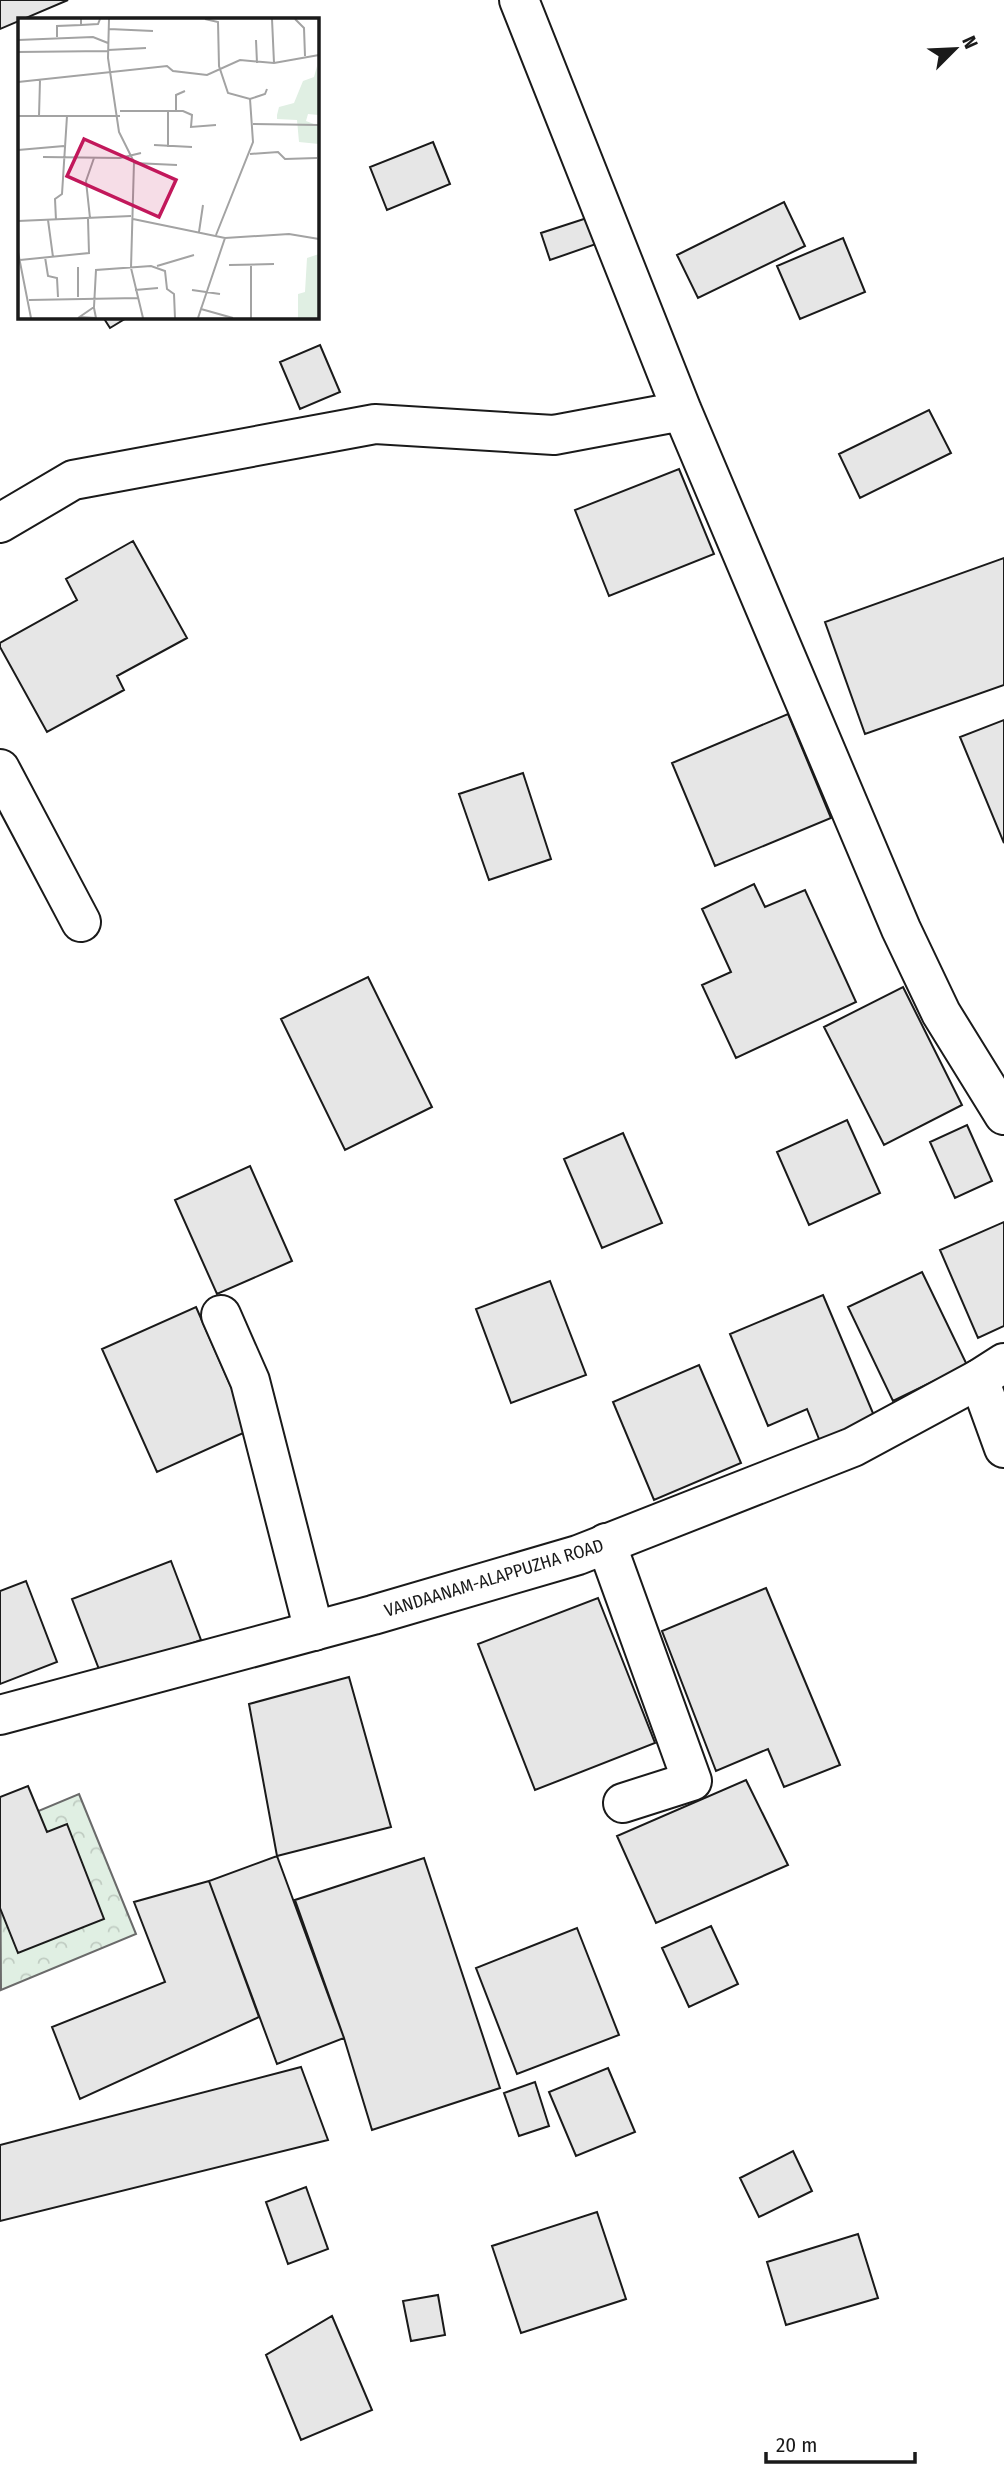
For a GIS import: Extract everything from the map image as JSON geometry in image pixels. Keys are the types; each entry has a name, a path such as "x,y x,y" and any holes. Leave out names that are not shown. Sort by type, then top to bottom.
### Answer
{"street":[{"path":"519,0 682,411 901,929 941,1013 1004,1115"},
{"path":"0,523 73,480 375,424 554,435 682,411"},
{"path":"0,769 81,922"},
{"path":"221,1315 250,1381 314,1631"},
{"path":"991,1371 1004,1448"},
{"name":"VANDAANAM-ALAPPUZHA ROAD","path":"0,1715 314,1631 578,1555 852,1447 991,1371"},
{"path":"606,1543 692,1781 623,1803"}],"green space":[{"path":"79,1794 136,1934 1,1990 0,1827"}],"building":[{"path":"0,0 68,0 26,18 18,18 18,21 0,29"},
{"path":"433,142 450,184 387,210 370,167"},
{"path":"784,202 805,246 698,298 677,255"},
{"path":"590,217 599,243 550,260 541,233"},
{"path":"843,238 865,292 800,319 777,266"},
{"path":"104,318 126,318 110,328"},
{"path":"320,345 340,392 300,409 280,362"},
{"path":"929,410 951,453 860,498 839,454"},
{"path":"679,469 714,554 609,596 575,510"},
{"path":"133,541 187,638 117,676 124,690 47,732 0,643 77,600 66,579"},
{"path":"1004,558 1004,685 865,734 825,622"},
{"path":"788,714 831,818 715,866 672,763"},
{"path":"1004,720 1004,843 960,737"},
{"path":"523,773 551,859 489,880 459,794"},
{"path":"754,884 765,907 805,890 856,1002 736,1058 702,985 731,972 702,909"},
{"path":"368,977 432,1107 345,1150 281,1019"},
{"path":"903,987 962,1105 884,1145 824,1027"},
{"path":"847,1120 880,1193 809,1225 777,1152"},
{"path":"967,1125 992,1181 955,1198 930,1142"},
{"path":"623,1133 662,1223 602,1248 564,1159"},
{"path":"250,1166 292,1261 217,1294 175,1200"},
{"path":"1004,1222 1004,1326 978,1338 940,1250"},
{"path":"922,1272 967,1365 893,1401 848,1307"},
{"path":"550,1281 586,1375 511,1403 476,1309"},
{"path":"823,1295 878,1425 823,1449 807,1409 768,1426 730,1334"},
{"path":"196,1307 250,1430 157,1472 102,1349"},
{"path":"699,1365 741,1463 654,1500 613,1402"},
{"path":"171,1561 201,1640 102,1677 72,1599"},
{"path":"26,1581 57,1662 0,1684 0,1591"},
{"path":"766,1588 840,1765 784,1787 768,1749 716,1771 662,1631"},
{"path":"598,1598 655,1743 535,1790 478,1644"},
{"path":"349,1677 391,1827 277,1856 249,1704"},
{"path":"746,1780 788,1865 656,1923 617,1836"},
{"path":"28,1786 47,1832 67,1824 104,1919 18,1953 0,1908 0,1797"},
{"path":"277,1856 344,2038 277,2064 209,1881"},
{"path":"424,1858 500,2088 372,2130 344,2038 295,1900"},
{"path":"209,1881 259,2017 80,2099 52,2027 165,1982 134,1902"},
{"path":"711,1926 738,1984 689,2007 662,1948"},
{"path":"577,1928 619,2035 517,2074 476,1968"},
{"path":"301,2067 328,2140 0,2221 0,2145"},
{"path":"608,2068 635,2132 576,2156 549,2092"},
{"path":"535,2082 549,2126 519,2136 504,2093"},
{"path":"793,2151 812,2191 759,2217 740,2178"},
{"path":"306,2187 328,2249 288,2264 266,2202"},
{"path":"597,2212 626,2299 521,2333 492,2246"},
{"path":"858,2234 878,2298 786,2325 767,2262"},
{"path":"438,2295 445,2335 411,2341 403,2301"},
{"path":"332,2316 372,2410 301,2440 266,2355"}]}
